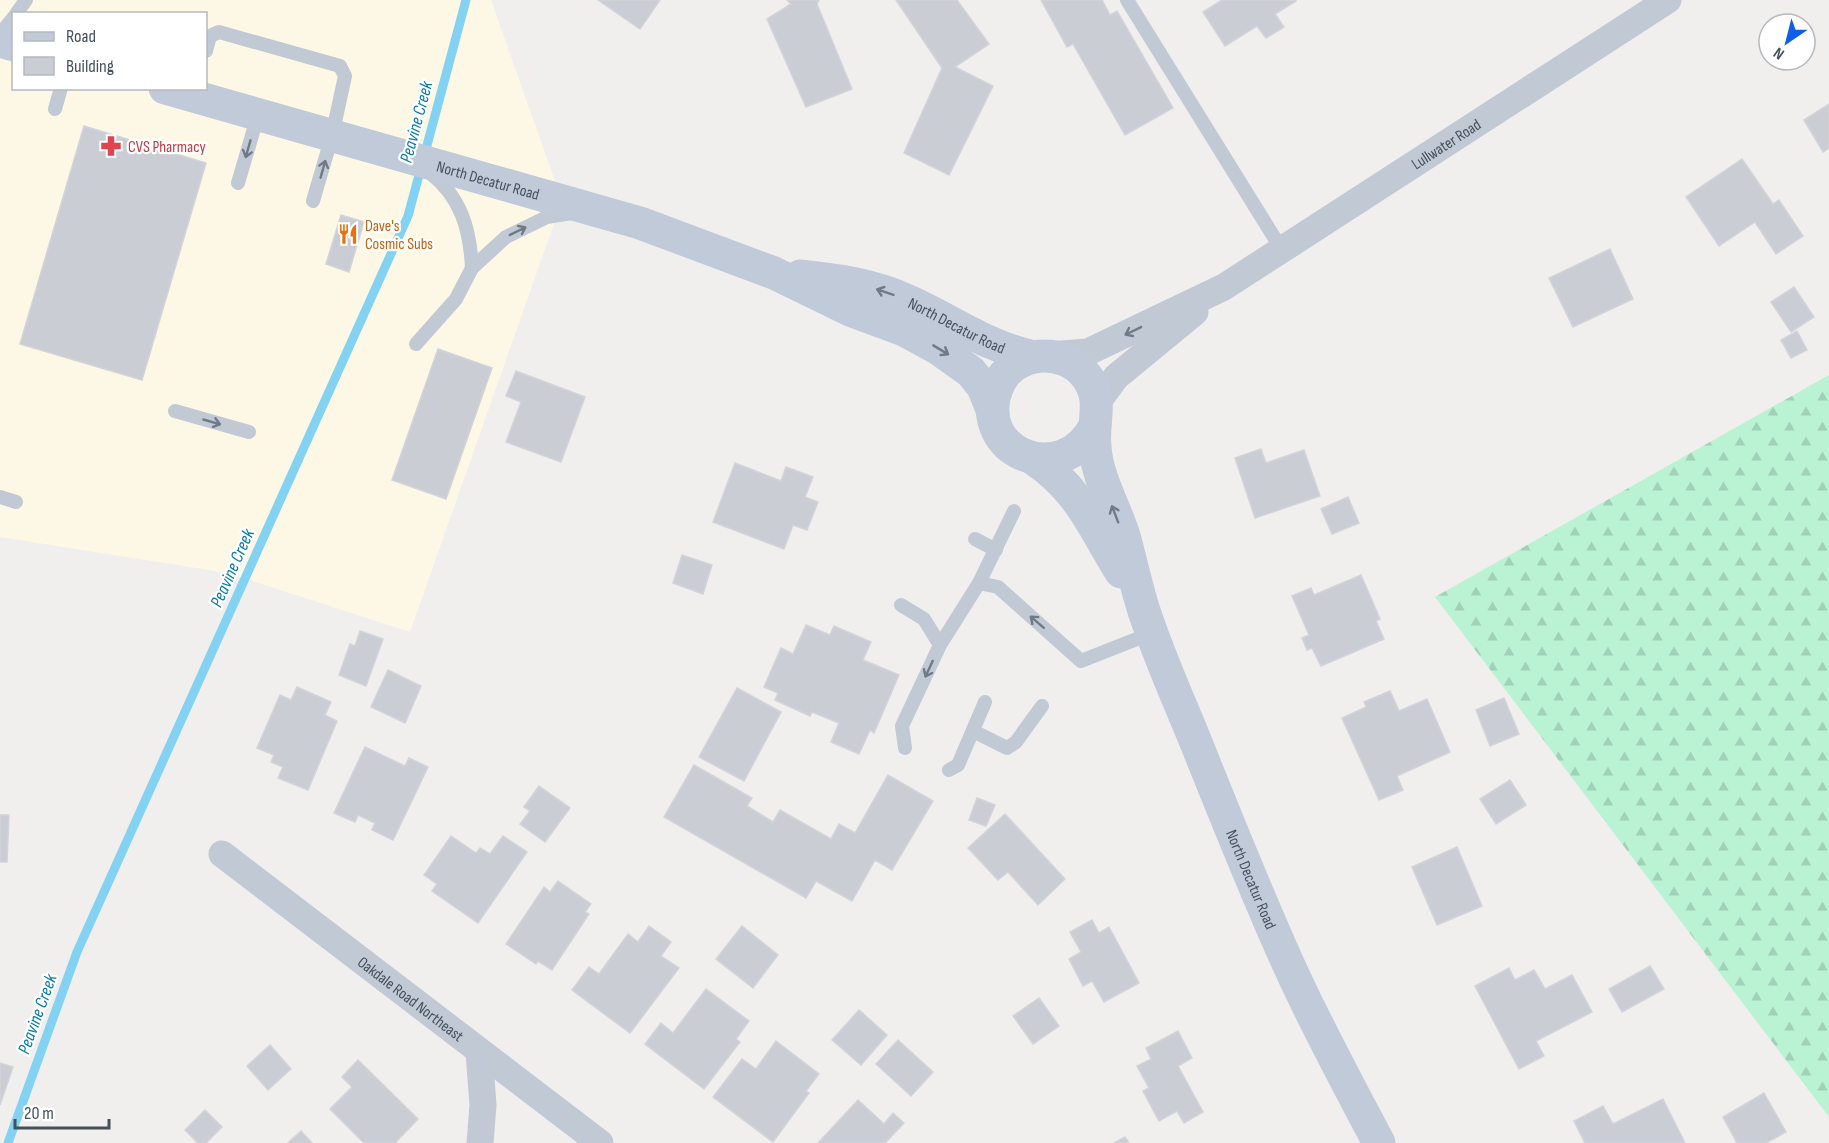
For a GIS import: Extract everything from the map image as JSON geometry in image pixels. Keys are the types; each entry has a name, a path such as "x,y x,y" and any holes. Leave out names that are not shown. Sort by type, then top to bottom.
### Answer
{"main road":[{"name":"North Decatur Road","path":"184,91 390,153 444,176 593,210 640,224 774,273 850,310 904,330 939,349 971,372 983,387 993,412"},
{"name":"North Decatur Road","path":"774,273 860,284 907,300 976,338 1013,352 1068,361 1085,374 1095,392 1095,447 1099,466 1123,534 1148,621 1291,970 1379,1143"},
{"name":"North Decatur Road","path":"1041,356 1015,365 1000,381 993,401 995,423 1006,442 1014,450 1054,472 1079,499 1148,621"},
{"path":"1034,459 1059,458 1071,454 1085,442 1096,414"}],"street":[{"name":"Lullwater Road","path":"1041,356 1088,352 1224,287 1668,0"},
{"name":"Lullwater Road","path":"1096,414 1116,378 1224,287"},
{"name":"Oakdale Road Northeast","path":"222,854 600,1143"},
{"path":"479,1052 483,1105 480,1143"}],"lane":[{"path":"1127,0 1282,250"},
{"path":"0,34 12,19"},
{"path":"207,47 210,36 219,32 340,66 345,76 332,136 314,201"},
{"path":"55,109 60,90"},
{"path":"238,183 258,115"},
{"path":"444,176 471,237 472,268"},
{"path":"416,344 456,299 472,268 506,237 547,217 593,210"},
{"path":"175,411 249,432"},
{"path":"0,497 16,502"},
{"path":"904,748 902,726 940,645 980,582 1014,511"},
{"path":"975,539 996,550"},
{"path":"980,582 998,587 1081,661 1148,621"},
{"path":"902,605 924,619 940,645"},
{"path":"949,770 958,765 985,702"},
{"path":"972,731 1007,748 1016,742 1042,706"}],"shaded area":[{"path":"0,0 491,0 562,201 410,632 228,573 0,537"}],"green space":[{"path":"1829,375 1829,1117 1435,597"}],"building":[{"path":"598,0 660,0 640,29"},
{"path":"787,0 819,0 817,4 852,89 806,107 767,19 791,4"},
{"path":"896,0 957,0 989,44 955,67 993,86 949,175 904,153 942,68"},
{"path":"1041,0 1102,0 1110,15 1117,11 1173,108 1125,135 1073,44 1067,47"},
{"path":"1222,0 1296,1 1275,14 1284,27 1266,38 1257,26 1225,46 1203,12"},
{"path":"1829,104 1829,148 1823,152 1804,120"},
{"path":"84,126 206,163 142,380 20,344"},
{"path":"1742,159 1773,204 1779,200 1803,236 1776,254 1755,222 1719,246 1686,197"},
{"path":"341,215 364,222 349,272 326,264"},
{"path":"1610,249 1633,299 1573,327 1549,278"},
{"path":"1794,287 1814,317 1791,332 1771,302"},
{"path":"1797,331 1807,350 1791,358 1781,340"},
{"path":"438,349 492,368 446,499 392,480"},
{"path":"516,371 585,397 561,462 506,442 521,402 506,396"},
{"path":"1261,449 1266,463 1304,450 1320,496 1255,518 1235,458"},
{"path":"735,463 781,481 786,467 813,477 805,497 818,502 807,530 793,525 784,549 713,522"},
{"path":"1348,497 1359,523 1332,534 1321,509"},
{"path":"682,555 712,565 703,594 673,583"},
{"path":"1361,575 1380,619 1376,621 1384,639 1321,666 1312,648 1307,650 1302,638 1309,635 1292,596 1311,588 1314,595"},
{"path":"806,625 830,635 834,626 871,642 863,660 899,675 874,733 870,730 859,754 831,742 839,723 812,712 810,716 775,700 778,693 764,687 781,648 793,654"},
{"path":"360,631 383,639 366,686 339,675 350,644 355,646"},
{"path":"388,670 421,686 405,723 371,707"},
{"path":"297,687 331,702 325,715 337,721 308,790 278,778 283,767 271,762 274,755 257,748 280,695 291,700"},
{"path":"737,688 781,712 744,781 699,757"},
{"path":"1390,691 1399,711 1427,699 1450,752 1397,776 1403,790 1379,800 1342,718 1366,707 1364,702"},
{"path":"1504,698 1519,734 1490,746 1476,710"},
{"path":"365,747 405,766 409,758 428,767 393,840 372,830 375,823 358,815 355,822 334,813"},
{"path":"694,765 752,798 747,806 773,822 780,810 831,839 839,824 855,833 888,775 933,801 892,870 875,860 852,901 816,881 806,898 664,817"},
{"path":"1510,780 1526,805 1496,824 1480,799"},
{"path":"539,786 570,808 545,842 520,824 530,811 524,807"},
{"path":"977,798 995,805 986,826 969,820"},
{"path":"1005,814 1065,879 1038,905 1008,872 998,880 968,848"},
{"path":"0,815 9,815 7,862 0,862"},
{"path":"451,836 476,853 480,848 490,854 503,836 527,852 478,923 432,891 437,884 424,875"},
{"path":"1457,847 1482,906 1437,925 1412,867"},
{"path":"558,881 591,904 585,912 589,914 552,970 538,961 536,964 506,944 544,887 550,892"},
{"path":"1092,920 1099,933 1109,927 1139,983 1104,1002 1092,981 1083,986 1069,959 1081,952 1070,932"},
{"path":"649,926 671,942 661,956 679,968 630,1033 572,990 589,967 599,974 628,934 638,942"},
{"path":"742,926 778,955 753,988 716,959"},
{"path":"1650,966 1664,989 1622,1012 1609,989"},
{"path":"1509,968 1515,980 1534,970 1545,989 1572,975 1592,1012 1536,1041 1544,1056 1519,1069 1475,986"},
{"path":"706,989 749,1021 736,1039 740,1042 704,1089 645,1044 661,1023 673,1033"},
{"path":"1039,998 1059,1026 1033,1044 1013,1016"},
{"path":"859,1010 887,1035 861,1065 832,1040"},
{"path":"1178,1031 1192,1058 1178,1066 1203,1112 1184,1123 1177,1111 1159,1121 1143,1091 1149,1088 1137,1066 1151,1059 1146,1048"},
{"path":"898,1040 933,1072 911,1096 876,1064"},
{"path":"776,1041 819,1074 806,1091 809,1093 773,1142 713,1097 742,1059 756,1069"},
{"path":"270,1045 291,1069 268,1090 247,1066"},
{"path":"358,1060 418,1119 395,1143 364,1143 330,1109 352,1087 342,1077"},
{"path":"0,1063 13,1067 0,1105"},
{"path":"1764,1093 1786,1132 1766,1143 1737,1143 1723,1117"},
{"path":"1663,1099 1685,1143 1585,1143 1574,1121 1603,1106 1613,1124"},
{"path":"858,1100 884,1124 893,1113 904,1123 885,1143 818,1143"},
{"path":"205,1110 222,1127 206,1143 198,1143 185,1130"},
{"path":"301,1131 312,1143 288,1143 291,1140"},
{"path":"1125,1137 1129,1143 1114,1143"}],"waterway":[{"name":"Peavine Creek","path":"8,1143 77,952 408,216 466,0"}],"place":[{"name":"CVS Pharmacy","path":"111,146"},
{"name":"Dave's Cosmic Subs","path":"348,234"}]}
